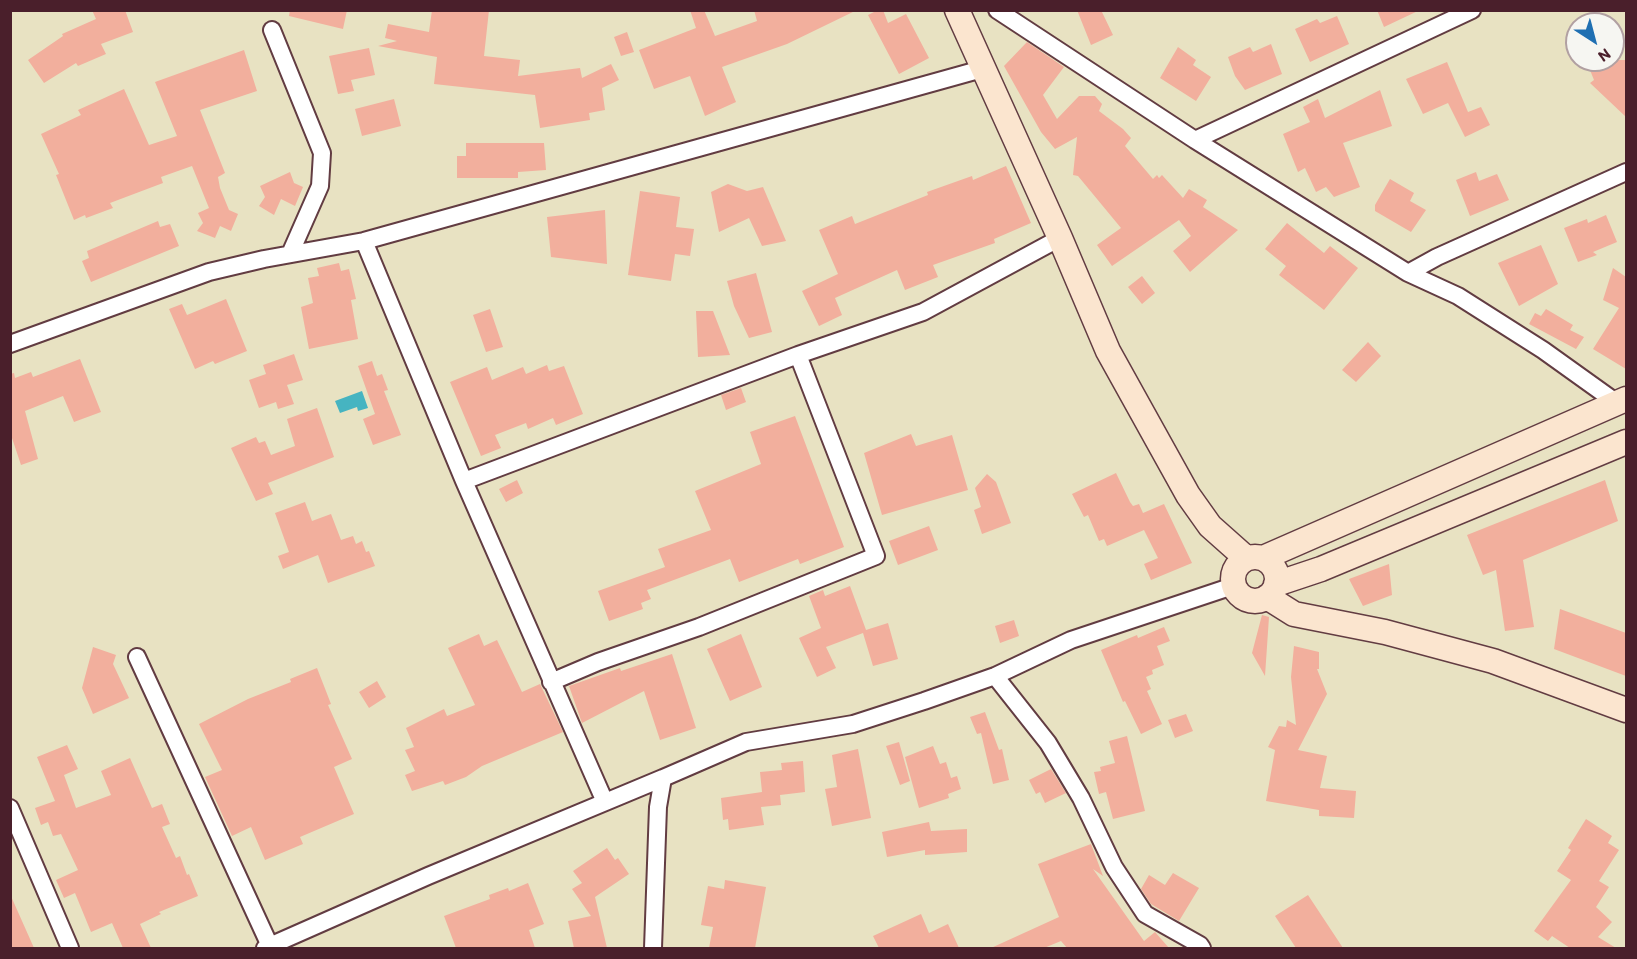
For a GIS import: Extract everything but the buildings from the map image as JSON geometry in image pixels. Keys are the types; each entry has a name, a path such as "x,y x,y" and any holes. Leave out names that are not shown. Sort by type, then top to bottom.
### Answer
{"street":[{"path":"997,10 1194,140 1408,273 1458,296 1622,401"},
{"path":"1194,140 1472,10"},
{"path":"965,13 982,69 1060,238 1108,351 1161,449 1188,495 1210,526 1254,558 1275,568 1277,576 1272,591"},
{"path":"272,30 322,153 320,186 290,254"},
{"path":"10,344 209,272 364,241 982,69"},
{"path":"1408,273 1437,257 1626,172"},
{"path":"464,481 798,355 923,312 1060,238"},
{"path":"364,241 464,481 605,802"},
{"path":"551,682 598,662 699,627 876,556 798,355"},
{"path":"1622,401 1239,563 1234,569 1233,586 1243,598 1260,601 1272,591 1321,569 1626,442"},
{"path":"137,657 267,947 428,876 746,742 853,724 995,676 1071,640 1233,586"},
{"path":"1272,591 1294,614 1385,632 1493,661 1626,710"},
{"path":"995,676 1048,743 1081,798 1114,867 1145,914 1202,948"},
{"path":"653,948 658,807 663,778"},
{"path":"10,808 70,948"}],"water":[{"path":"362,391 368,408 358,411 357,407 340,413 335,401"}]}
